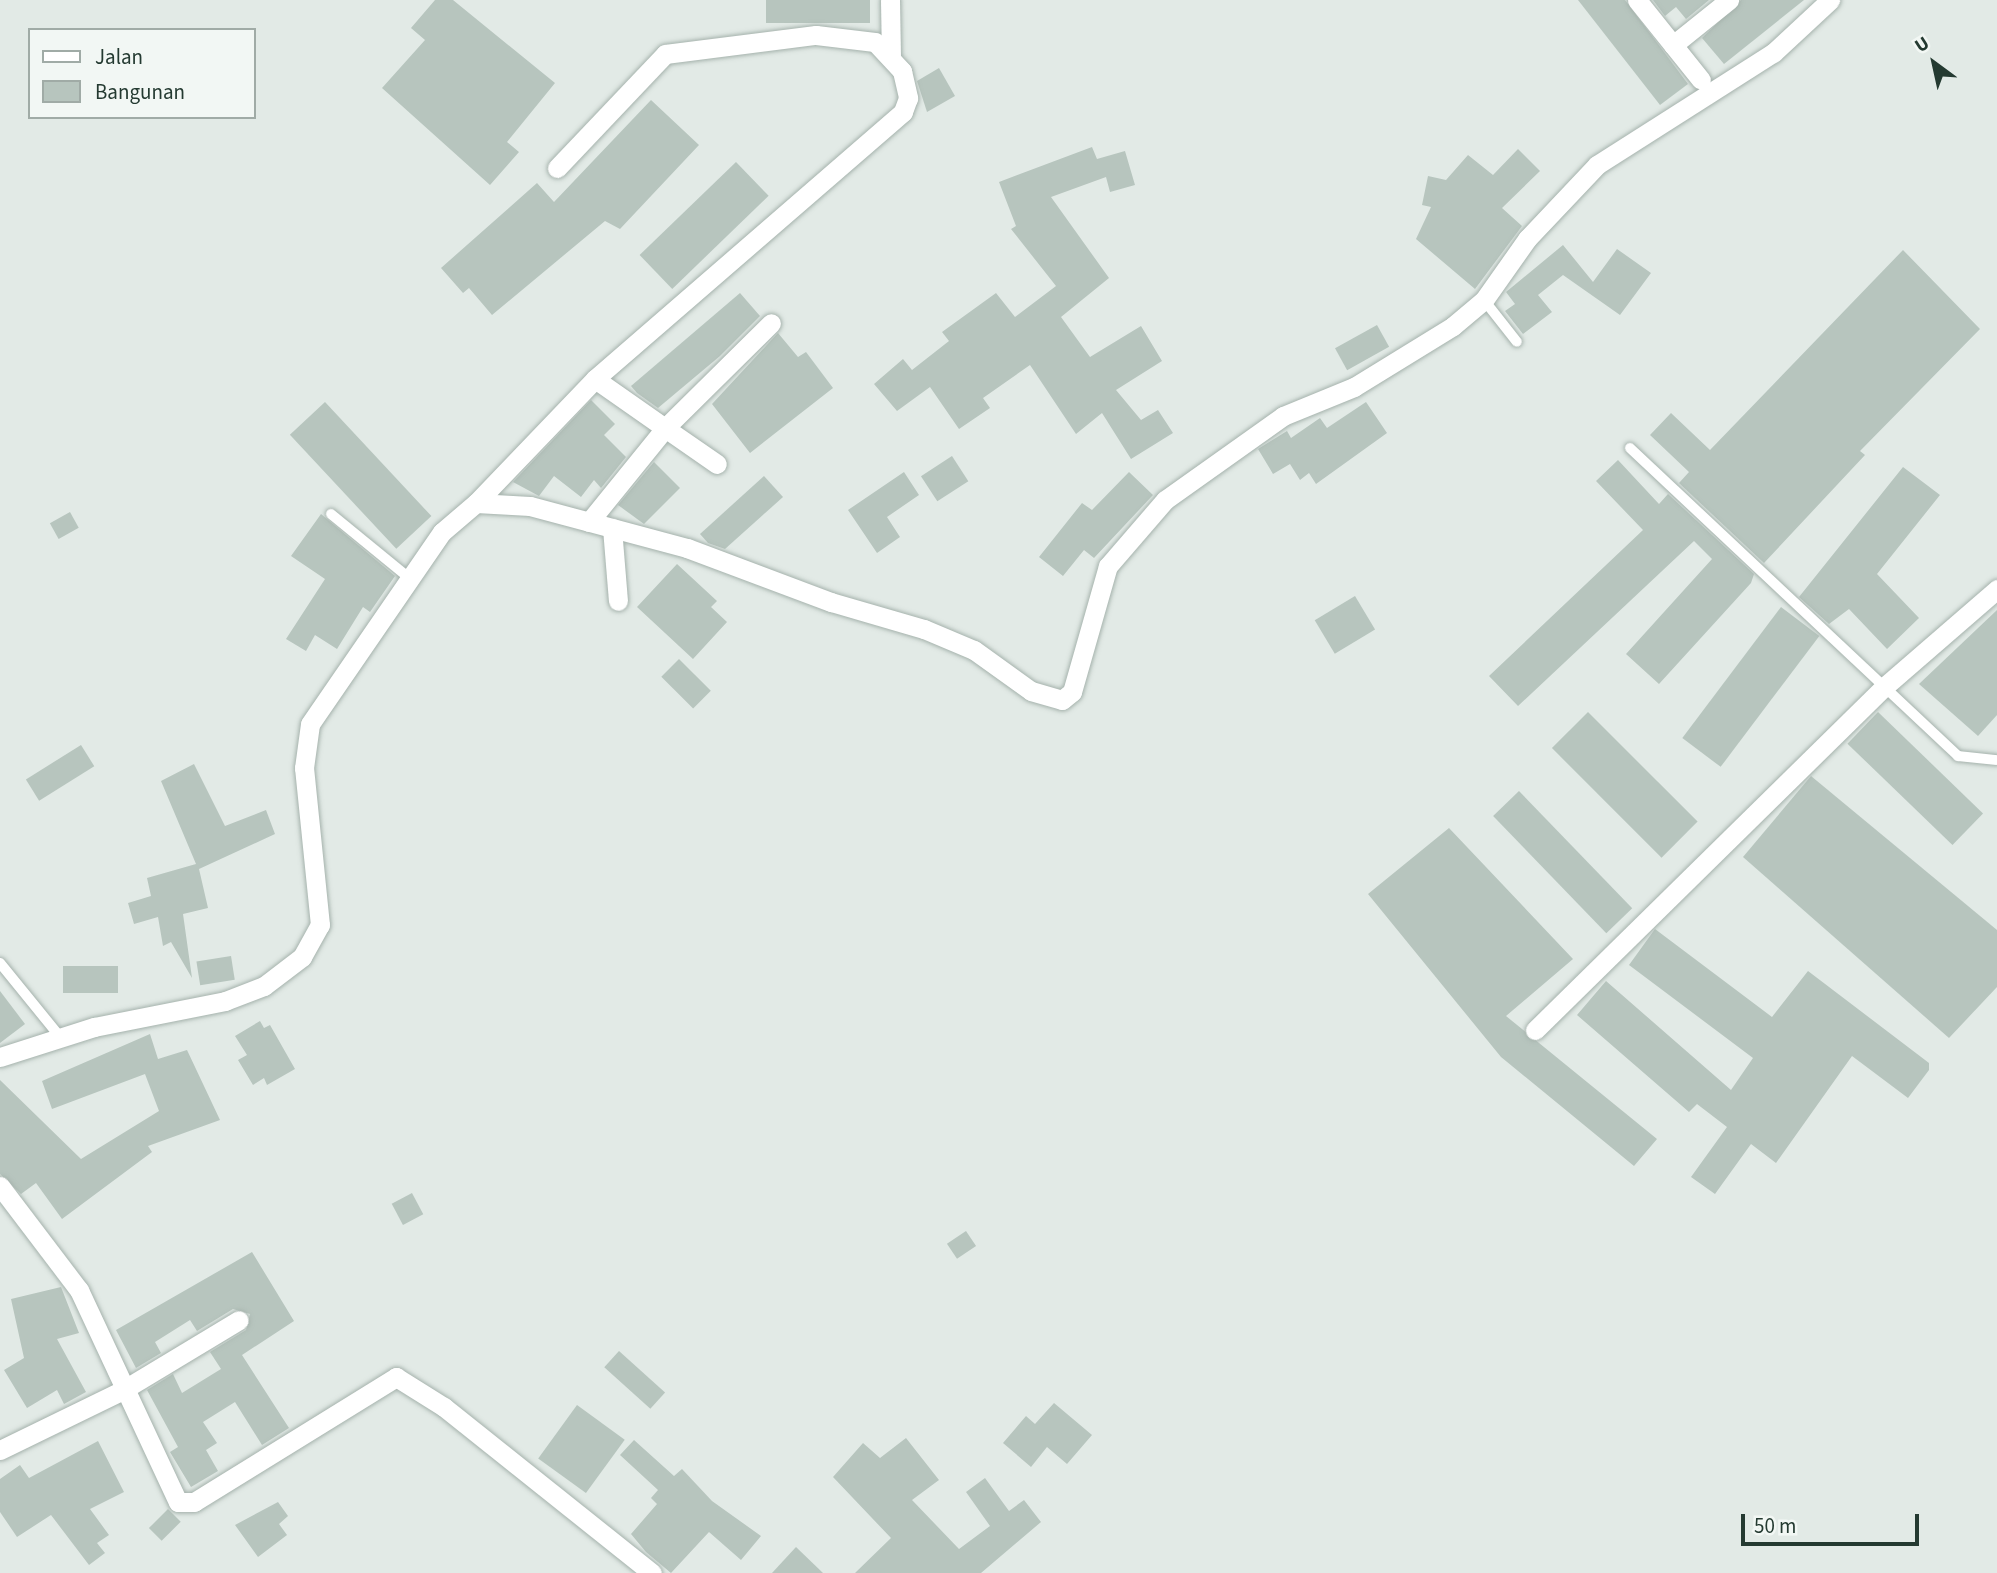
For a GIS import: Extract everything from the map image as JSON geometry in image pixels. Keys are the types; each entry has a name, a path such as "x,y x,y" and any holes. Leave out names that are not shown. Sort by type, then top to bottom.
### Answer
{"street":[{"path":"890,0 891,55"},
{"path":"1637,0 1701,80"},
{"path":"1673,45 1729,0"},
{"path":"476,503 505,502 612,528 924,629 974,650 1031,691 1062,700 1072,692 1108,566 1165,500 1253,434 1377,374 1484,300 1527,239 1597,165 1773,53 1830,0"},
{"path":"0,1057 61,1038 225,1001 264,986 302,957 320,925 304,768 306,739 322,700 408,576 442,531 476,503 596,379 903,111 907,86 891,55 874,42 816,35 666,54 557,168"},
{"path":"589,522 665,428 771,323"},
{"path":"596,379 717,464"},
{"path":"612,528 618,601"},
{"path":"1535,1030 1884,687 1997,589"},
{"path":"0,1186 79,1290 170,1489 184,1505 396,1377 444,1407 652,1573"},
{"path":"0,1450 123,1390 239,1320"}],"lane":[{"path":"1484,300 1517,342"},
{"path":"1630,448 1958,756 1997,760"},
{"path":"331,514 408,576"},
{"path":"0,963 61,1038"}],"building":[{"path":"435,0 453,0 555,83 507,142 519,152 490,185 382,88 425,40 411,28"},
{"path":"766,0 870,0 870,23 766,23"},
{"path":"1578,0 1625,0 1688,84 1660,105"},
{"path":"1653,0 1709,0 1686,19 1676,7 1665,16"},
{"path":"1741,0 1804,0 1724,64 1702,38"},
{"path":"939,68 955,96 927,112 917,81"},
{"path":"651,100 699,145 620,229 605,221 492,315 469,288 463,293 441,268 537,183 554,202"},
{"path":"1092,147 1097,159 1125,151 1135,185 1110,192 1106,177 1051,197 1109,278 1061,317 1090,357 1141,326 1162,361 1116,390 1141,420 1158,410 1173,433 1131,459 1102,413 1076,434 1030,365 983,398 990,408 959,429 930,387 897,411 874,384 903,359 912,370 949,341 942,332 996,293 1015,317 1056,286 1011,229 1016,226 999,182"},
{"path":"1518,149 1540,171 1502,208 1522,226 1475,289 1416,239 1431,207 1422,205 1428,176 1446,180 1468,155 1493,175"},
{"path":"736,162 769,196 672,289 640,255"},
{"path":"1563,245 1593,282 1617,249 1651,273 1620,315 1563,275 1538,295 1552,312 1523,334 1505,311 1515,304 1506,292"},
{"path":"1903,250 1980,329 1860,451 1865,455 1764,563 1679,483 1689,472 1650,435 1671,413 1710,450"},
{"path":"740,293 760,316 720,356 658,408 637,393 631,386"},
{"path":"1377,325 1389,347 1347,370 1335,348"},
{"path":"778,333 798,357 806,352 833,388 750,453 712,404"},
{"path":"591,400 615,424 604,435 626,457 601,488 594,480 581,497 554,476 539,496 513,482"},
{"path":"325,402 431,516 396,549 290,435"},
{"path":"1366,402 1387,433 1316,484 1309,473 1300,480 1290,464 1273,474 1258,449 1287,431 1291,438 1320,418 1327,428"},
{"path":"952,456 968,481 937,501 921,476"},
{"path":"1618,460 1659,504 1668,494 1754,574 1751,583 1659,684 1626,654 1712,559 1694,541 1518,706 1489,676 1643,530 1596,481"},
{"path":"654,462 680,488 644,524 618,505"},
{"path":"1903,467 1940,495 1877,574 1919,618 1887,649 1849,609 1829,624 1799,597"},
{"path":"904,472 919,495 887,517 900,537 877,553 848,510"},
{"path":"1129,472 1153,495 1094,558 1084,550 1063,576 1039,557 1082,503 1092,510"},
{"path":"764,476 783,497 725,549 708,543 700,534"},
{"path":"70,512 79,528 59,539 50,523"},
{"path":"321,514 395,576 370,612 363,607 337,649 315,635 306,651 286,639 325,579 291,556"},
{"path":"677,564 717,601 711,607 727,622 693,659 637,607"},
{"path":"1355,596 1375,629 1335,654 1315,620"},
{"path":"1781,607 1819,636 1721,767 1682,738"},
{"path":"1997,610 1997,715 1978,736 1919,684"},
{"path":"679,659 711,691 693,708 661,677"},
{"path":"1588,712 1698,822 1662,858 1552,748"},
{"path":"1878,712 1983,813 1952,845 1847,744"},
{"path":"81,745 94,766 39,801 26,779"},
{"path":"194,764 225,826 266,810 275,834 199,869 208,908 183,914 192,978 171,942 163,946 158,917 134,924 128,903 151,896 147,878 196,864 161,781"},
{"path":"1811,776 1997,930 1997,987 1949,1038 1743,857"},
{"path":"1519,791 1632,908 1606,933 1493,816"},
{"path":"1449,828 1573,959 1506,1016 1657,1139 1634,1166 1501,1057 1368,894"},
{"path":"1655,929 1772,1017 1808,971 1929,1063 1929,1070 1908,1098 1852,1056 1776,1163 1751,1144 1715,1194 1691,1177 1727,1127 1697,1104 1689,1112 1577,1015 1606,981 1731,1090 1753,1058 1629,965"},
{"path":"231,956 235,980 200,985 196,961"},
{"path":"63,966 118,966 118,993 63,993"},
{"path":"0,991 25,1024 0,1043"},
{"path":"260,1021 264,1028 270,1025 295,1069 267,1085 264,1078 253,1085 238,1060 247,1055 235,1036"},
{"path":"150,1034 158,1059 187,1050 220,1120 148,1146 152,1152 62,1219 36,1183 21,1194 0,1174 0,1080 81,1159 159,1111 145,1074 52,1109 42,1081"},
{"path":"412,1193 423,1214 403,1225 392,1204"},
{"path":"966,1231 976,1246 957,1259 947,1244"},
{"path":"252,1252 294,1321 242,1355 289,1428 262,1445 235,1402 203,1422 217,1443 206,1450 218,1471 191,1487 170,1452 178,1447 147,1390 173,1374 182,1393 221,1369 210,1352 246,1330 250,1314 233,1309 197,1331 190,1320 155,1342 161,1353 136,1368 116,1330"},
{"path":"61,1287 79,1333 57,1339 86,1392 64,1404 57,1390 27,1408 4,1370 24,1358 11,1299"},
{"path":"619,1351 665,1392 650,1409 604,1367"},
{"path":"1054,1403 1092,1435 1067,1464 1047,1447 1031,1467 1003,1443 1026,1416 1035,1424"},
{"path":"577,1405 625,1440 586,1493 538,1458"},
{"path":"906,1438 939,1480 912,1500 959,1549 990,1526 966,1492 985,1478 1009,1511 1024,1500 1041,1522 981,1573 855,1573 891,1538 833,1477 863,1443 880,1458"},
{"path":"634,1440 674,1476 682,1469 712,1501 761,1536 741,1560 709,1532 671,1573 646,1552 631,1534 657,1504 651,1498 658,1490 620,1455"},
{"path":"98,1441 124,1492 90,1509 109,1535 97,1543 105,1553 89,1565 51,1515 17,1537 0,1512 0,1479 20,1465 29,1478"},
{"path":"278,1502 288,1516 279,1524 287,1535 258,1557 235,1525"},
{"path":"168,1509 181,1522 162,1541 149,1528"},
{"path":"796,1547 823,1573 772,1573"}]}
